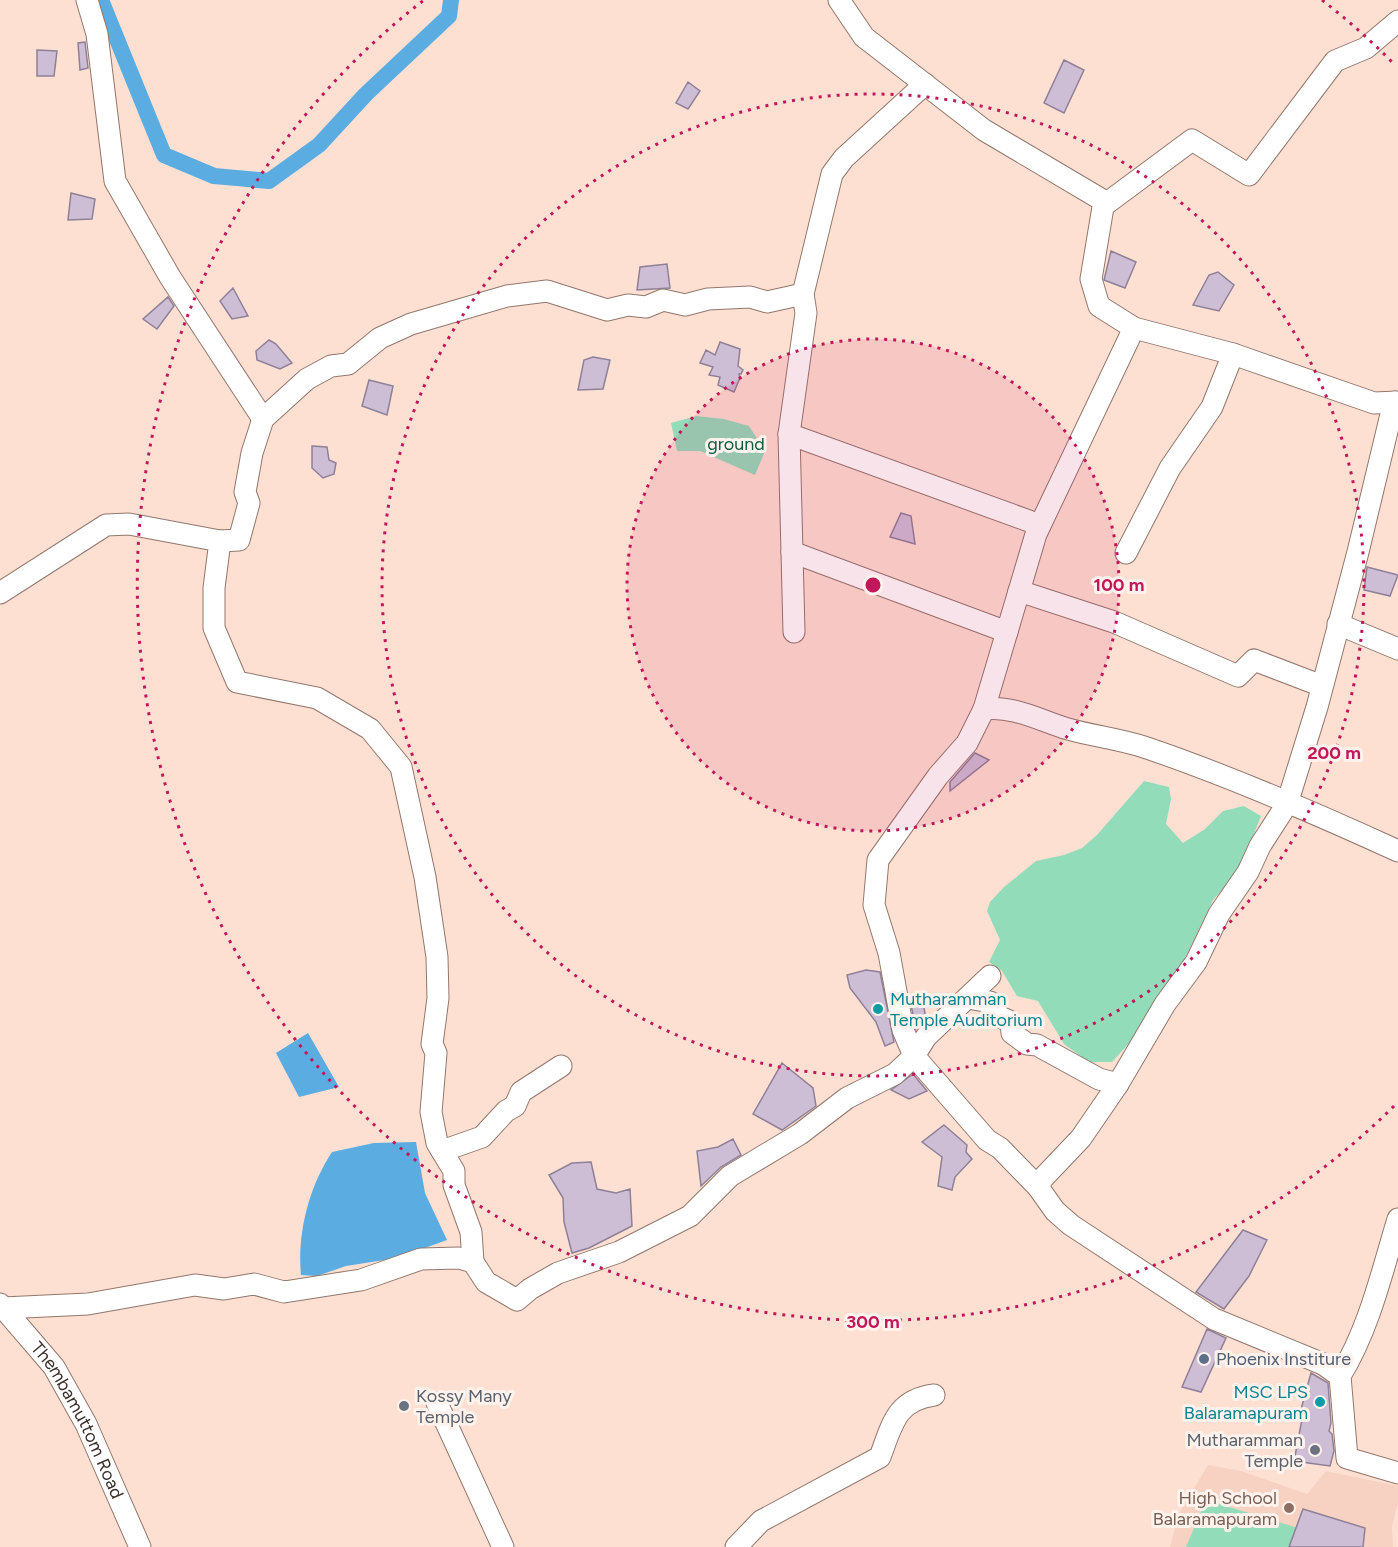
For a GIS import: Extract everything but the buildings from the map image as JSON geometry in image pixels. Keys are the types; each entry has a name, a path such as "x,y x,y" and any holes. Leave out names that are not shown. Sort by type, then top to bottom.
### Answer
{"street":[{"path":"87,0 98,34 115,181 170,277 263,420"},
{"path":"839,0 864,37 984,130 1104,201 1091,279 1099,306 1134,328 1233,354 1374,403 1396,402 1322,686 1287,804 1260,846 1248,872 1219,914 1196,962 1165,1004 1118,1084 1081,1138 1043,1178 1038,1187"},
{"path":"1103,206 1192,140 1249,175 1335,61 1366,48 1398,21"},
{"path":"794,632 789,434 807,313 803,294 832,174 844,158 925,84"},
{"path":"0,593 106,525 129,524 220,541 239,540 249,503 245,492 252,453 263,420 307,379 331,366 348,364 380,338 411,324 507,296 547,291 607,310 628,305 646,307 663,300 685,305 708,299 750,297 767,302 803,294"},
{"path":"1134,328 1040,525 984,709 967,743 938,776 878,860 874,905 889,953 903,1030 914,1056 987,1140 1000,1148 1038,1187 1055,1211 1071,1225 1196,1309 1248,1335 1323,1364 1340,1376"},
{"path":"1126,553 1170,468 1212,407 1233,354"},
{"path":"789,434 1040,525"},
{"path":"220,541 214,588 214,628 237,682 317,698 370,729 401,767 425,877 437,957 438,999 432,1044 436,1053 431,1112 437,1130 437,1143 454,1171 454,1185 471,1232 473,1262 486,1282 517,1300 530,1288 558,1274 620,1252 690,1215 730,1176 800,1134 847,1098 895,1074 914,1056 926,1037 990,976"},
{"path":"792,552 1007,632"},
{"path":"1019,591 1114,622 1238,676 1254,660 1322,686"},
{"path":"1338,624 1398,649"},
{"path":"984,709 993,708 1032,716 1066,728 1145,748 1248,785 1398,851"},
{"path":"968,998 990,1002 996,1015 1011,1022 1012,1033 1027,1044 1037,1045 1099,1079 1118,1084"},
{"path":"442,1151 482,1137 515,1106 521,1092 561,1066"},
{"path":"1398,1219 1363,1329 1353,1354 1340,1376 1347,1458 1398,1473"},
{"path":"2,1306 88,1304 195,1285 224,1289 254,1284 284,1292 361,1280 421,1259 459,1258 473,1262"},
{"name":"Thembamuttom Road","path":"2,1306 54,1367 86,1424 140,1547"},
{"path":"736,1547 760,1521 880,1457 895,1416 917,1397 934,1395"},
{"path":"437,1403 503,1547"}],"shaded area":[{"name":"High School Balaramapuram","path":"1208,1465 1241,1471 1307,1494 1326,1471 1398,1486 1398,1503 1392,1526 1393,1547 1170,1547 1179,1513"}],"green space":[{"name":"ground","path":"696,416 724,419 749,426 765,451 755,475 700,451 677,451 671,423"},
{"path":"1144,781 1169,787 1171,799 1166,824 1183,843 1205,829 1223,811 1244,806 1261,816 1245,857 1229,882 1213,900 1184,960 1132,1040 1112,1062 1089,1062 1064,1044 1038,1001 1017,996 1002,971 989,962 1000,940 987,911 990,902 1004,887 1036,861 1064,855 1082,848 1097,835"},
{"path":"1206,1500 1308,1531 1303,1547 1186,1547"}],"water":[{"path":"308,1033 339,1087 299,1097 276,1053"},
{"path":"416,1142 425,1193 447,1240 397,1258 346,1266 317,1276 301,1275 301,1243 306,1211 317,1180 332,1152 374,1143"}],"waterway":[{"path":"101,0 164,155 214,176 269,181 319,145 366,94 449,16 451,0"}],"place":[{"name":"Mutharamman Temple Auditorium","path":"878,1009"},
{"name":"Phoenix Institure","path":"1204,1359"},
{"name":"MSC LPS Balaramapuram","path":"1320,1402"},
{"name":"Kossy Many Temple","path":"404,1406"},
{"name":"Mutharamman Temple","path":"1315,1450"},
{"name":"High School Balaramapuram","path":"1289,1508"}]}
